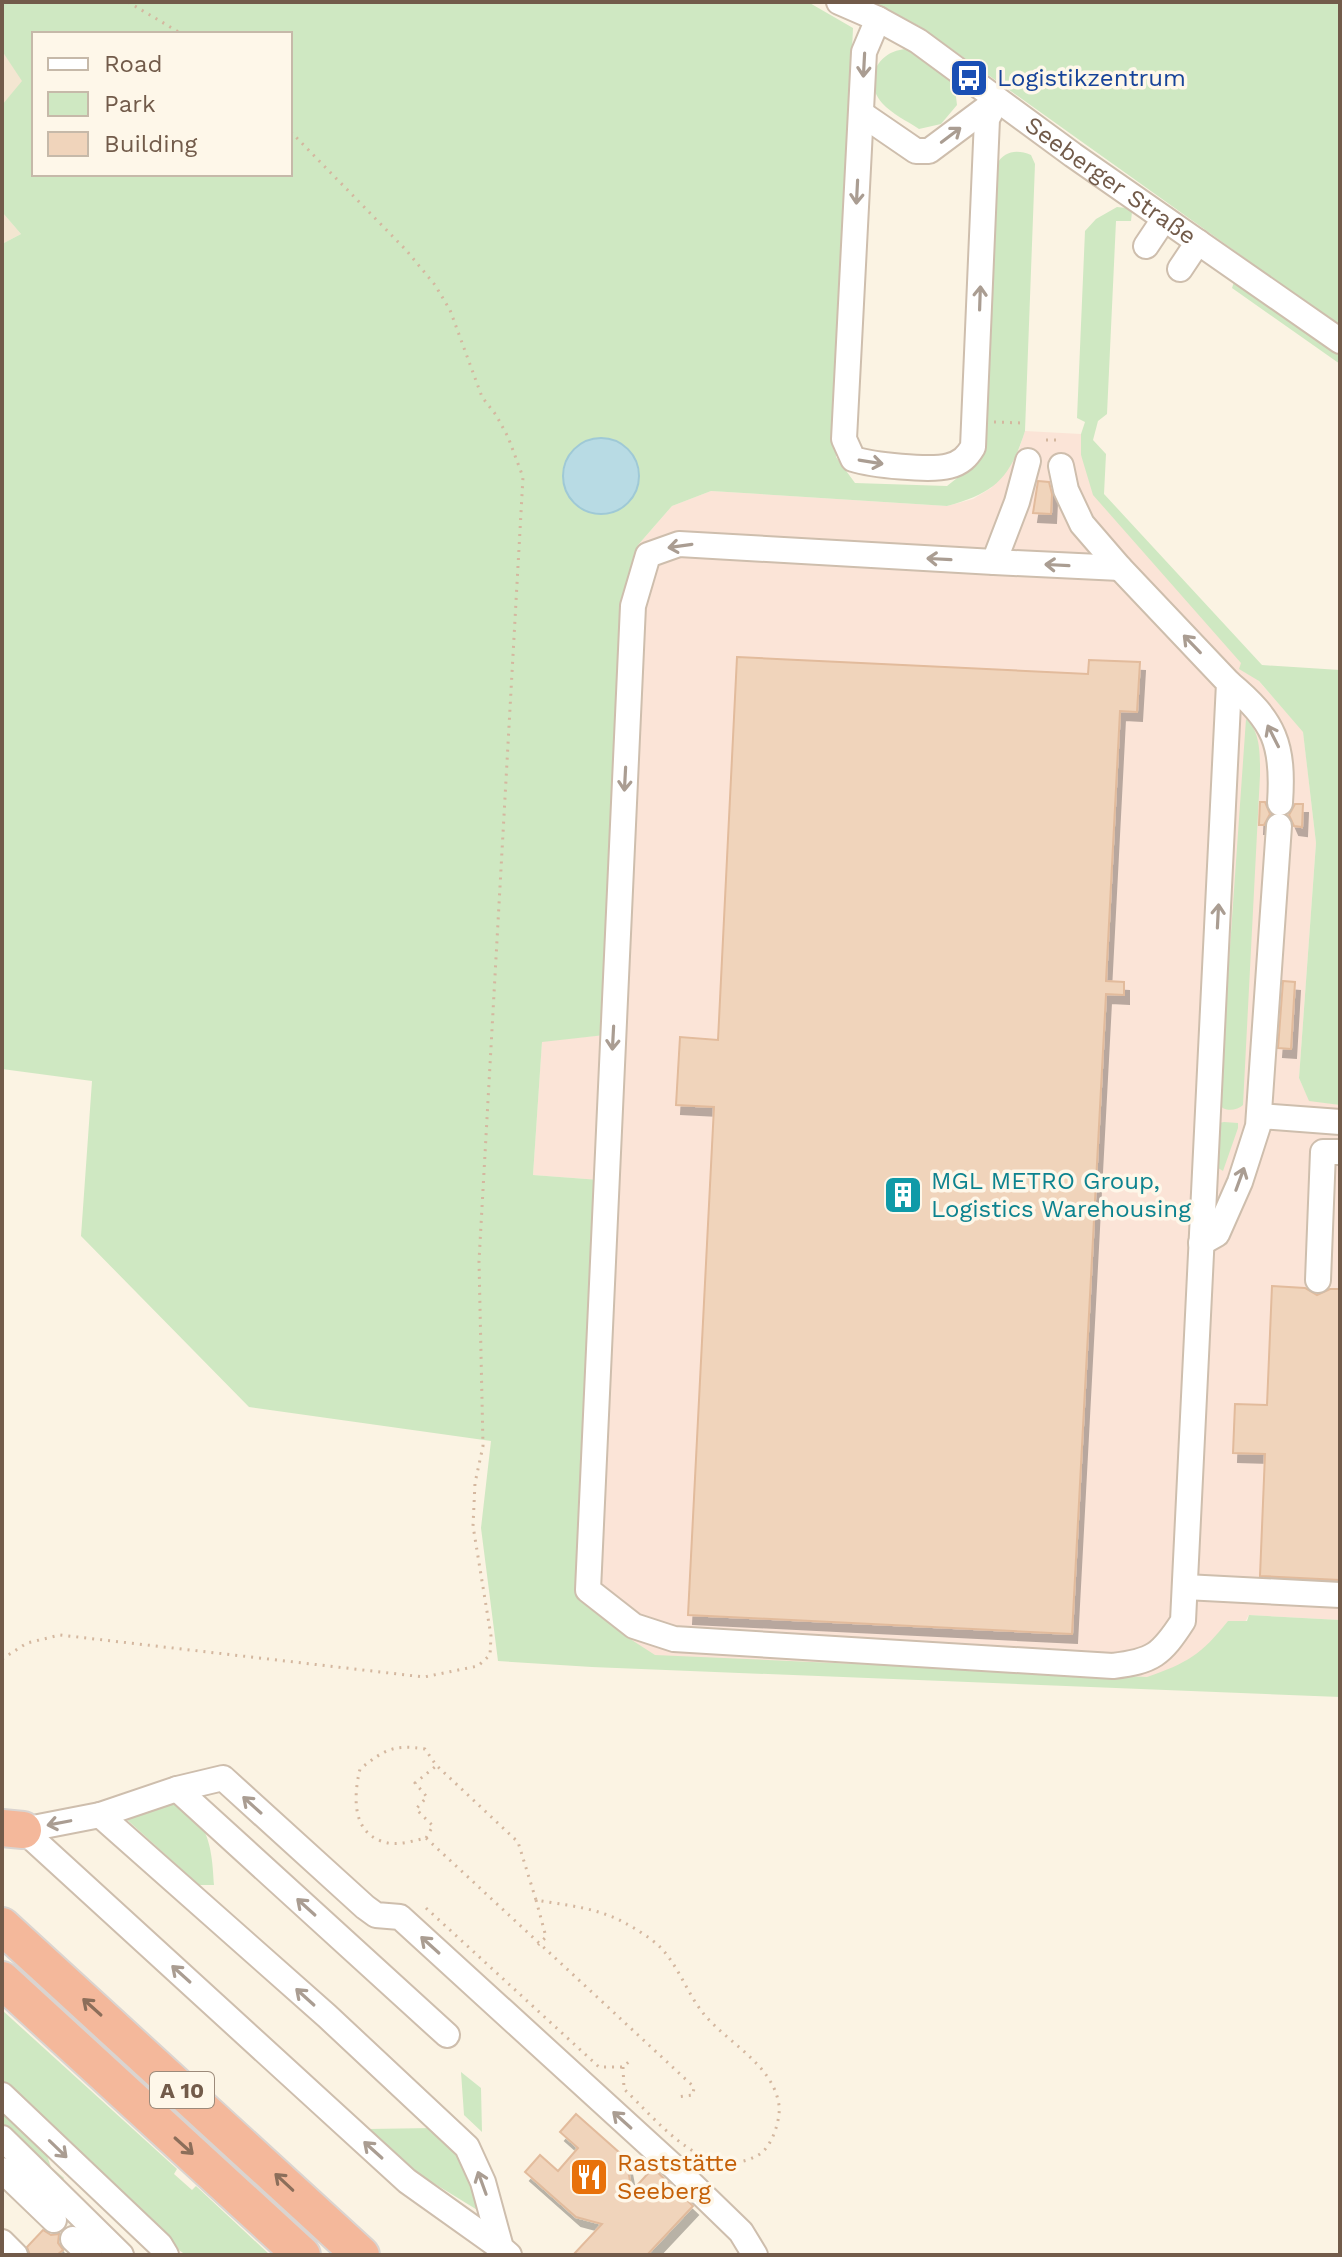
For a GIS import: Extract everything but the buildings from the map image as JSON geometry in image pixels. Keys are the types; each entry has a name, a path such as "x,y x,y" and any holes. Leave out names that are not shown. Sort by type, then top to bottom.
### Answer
{"highway":[{"name":"A 10","path":"2,1926 361,2255"},
{"name":"A 10","path":"2,1980 302,2255"}],"street":[{"name":"Seeberger Straße","path":"839,2 918,41 1164,219 1340,341"},
{"path":"878,19 864,52 844,439 853,459 868,464 948,467 964,460 973,447 987,119 997,100"},
{"path":"862,114 916,151 929,151 997,100"},
{"path":"1146,246 1164,219"},
{"path":"1180,269 1198,242"},
{"path":"994,562 1017,502 1028,461"},
{"path":"1061,466 1075,511 1120,568 1229,683 1260,711 1279,745 1283,769 1258,1126 1240,1182 1217,1234 1201,1243"},
{"path":"1120,568 679,544 648,555 633,606 588,1590 634,1626 674,1639 1113,1666 1142,1662 1166,1647 1183,1621 1229,683"},
{"path":"1259,1116 1340,1122"},
{"path":"1318,1280 1323,1152 1340,1152"},
{"path":"1185,1587 1340,1595"},
{"path":"13,1829 100,1815 177,1789 223,1778 365,1907 376,1915 400,1917 675,2168 741,2232 755,2255"},
{"path":"177,1789 447,2035"},
{"path":"100,1815 327,2016 467,2147 483,2182 505,2251"},
{"path":"13,1829 407,2181 505,2251"},
{"path":"2,2095 160,2245 166,2255"},
{"path":"2,2138 99,2251"},
{"path":"2,2170 54,2220"},
{"path":"2,2242 15,2255"}],"path":[{"path":"128,2 179,32"},
{"path":"2,1659 27,1643 60,1635 424,1677 478,1666 490,1655 491,1636 473,1526 475,1483 483,1446 479,1261 523,477 508,437 482,397 450,310 435,285 406,250 292,133"},
{"path":"975,421 1022,423"},
{"path":"1046,440 1060,440"},
{"path":"436,1765 415,1783 427,1797 416,1809 433,1826 426,1838 399,1843 381,1841 364,1828 355,1807 355,1787 360,1769 383,1751 409,1747 425,1749 436,1765 518,1842 546,1937 538,1945"},
{"path":"426,1838 694,2087 693,2095 676,2097"},
{"path":"536,1900 577,1907 623,1922 660,1947 702,2012 770,2077 780,2107 771,2140 765,2150 746,2162 728,2164 706,2158 688,2148 624,2089 623,2067"},
{"path":"426,1908 599,2067 623,2067 632,2059"}],"shaded area":[{"path":"2,51 23,81 2,105"},
{"path":"2,212 21,234 2,244"},
{"path":"1025,431 1081,434 1081,455 1105,508 1303,731 1316,843 1299,1078 1309,1100 1340,1105 1340,1620 1249,1615 1205,1691 660,1667 582,1595 600,1180 533,1175 542,1041 605,1035 629,579 638,545 672,506 711,491 947,506 973,499 991,488 1018,452"}],"green space":[{"path":"2,2 808,2 853,28 835,433 836,457 855,483 947,486 971,467 997,164 1011,152 1031,155 1035,164 1025,431 1013,461 998,481 977,495 947,506 711,491 672,506 638,545 629,579 605,1035 542,1042 533,1175 600,1180 582,1595 624,1635 655,1655 1147,1677 1192,1656 1210,1642 1228,1621 1247,1621 1249,1615 1340,1620 1340,1697 498,1661 481,1528 491,1441 249,1407 81,1236 92,1081 2,1069 2,244 21,234 2,212 2,105 22,81 2,51"},
{"path":"874,2 1340,2 1340,326 921,27"},
{"path":"907,49 913,50 954,80 957,105 941,124 919,129 890,111 876,94 873,76 881,60"},
{"path":"1117,207 1132,212 1131,221 1116,221 1107,414 1098,421 1093,440 1106,454 1104,494 1262,665 1340,670 1340,1105 1309,1101 1299,1078 1316,843 1303,732 1259,681 1239,669 1241,663 1093,495 1081,455 1081,434 1085,422 1077,418 1085,231 1096,219"},
{"path":"1235,279 1340,351 1340,364 1232,288"},
{"path":"1246,719 1257,737 1260,775 1243,1105 1230,1110 1219,1104"},
{"path":"1219,1123 1238,1123 1238,1128 1223,1171 1215,1166"},
{"path":"165,1802 191,1814 205,1833 212,1857 214,1885 199,1885 124,1817"},
{"path":"2,2010 177,2169 174,2174 192,2190 196,2186 270,2255 186,2255 170,2244 2,2084"},
{"path":"461,2072 481,2088 482,2132 464,2115"},
{"path":"2,2105 42,2142 51,2167 64,2178 61,2183 2,2127"},
{"path":"433,2128 464,2157 479,2211 422,2176 368,2129"}],"water":[{"path":"601,438 615,441 628,449 636,462 639,476 636,490 628,503 615,511 601,514 587,511 574,503 566,490 563,476 566,462 574,449 587,441"}],"place":[{"name":"Logistikzentrum","path":"969,78"},
{"name":"MGL METRO Group, Logistics Warehousing","path":"903,1195"},
{"name":"Raststätte Seeberg","path":"589,2177"}]}
